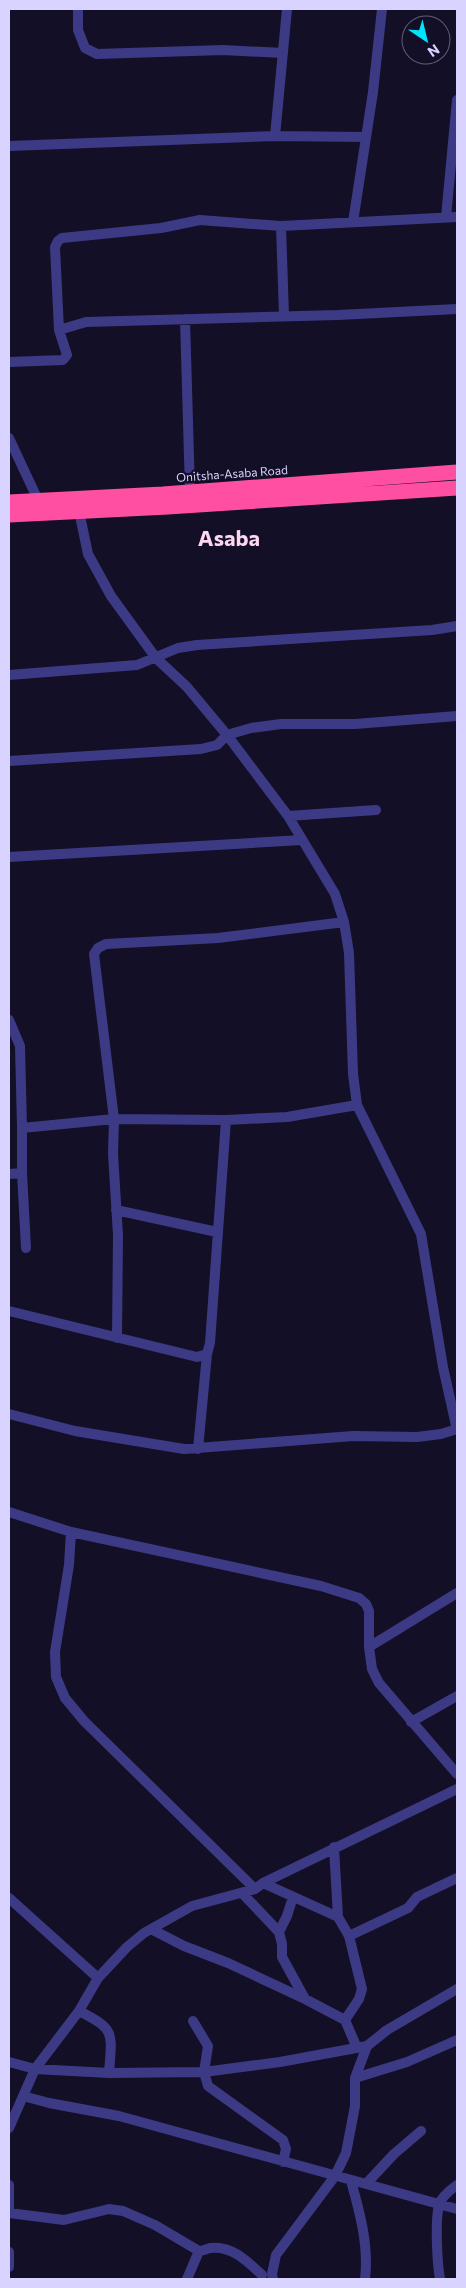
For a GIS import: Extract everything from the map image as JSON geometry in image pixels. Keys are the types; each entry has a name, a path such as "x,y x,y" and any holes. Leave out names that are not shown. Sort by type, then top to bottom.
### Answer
{"highway":[{"name":"Onitsha-Asaba Road","path":"9,502 457,472"},
{"path":"373,478 378,493"},
{"path":"9,515 457,488"}],"street":[{"path":"78,9 78,30 85,48 97,54 223,50 283,53"},
{"path":"275,136 287,9"},
{"path":"354,222 382,9"},
{"path":"9,362 63,360 67,355 59,330 55,247 62,238 161,228 200,220 281,226 452,217 457,100"},
{"path":"9,146 275,136 366,136"},
{"path":"281,226 284,316"},
{"path":"59,330 86,322 457,309"},
{"path":"184,319 190,491"},
{"path":"9,438 38,500"},
{"path":"9,1414 75,1431 161,1447 198,1449 354,1436 417,1437 457,1430 443,1368 421,1234 399,1186 357,1106 353,1074 351,986 344,922 335,894 288,816 227,735 187,687 156,658 111,596 88,554 79,511"},
{"path":"9,675 137,666 178,648 197,645 432,630 457,626"},
{"path":"9,761 201,749 217,745 227,735 251,728 281,724 355,724 457,716"},
{"path":"288,816 376,810"},
{"path":"9,857 302,840"},
{"path":"117,1338 118,1235 113,1154 114,1119 94,954 98,948 106,944 218,938 344,922"},
{"path":"9,1020 20,1046 22,1173 26,1248"},
{"path":"9,1046 20,1046"},
{"path":"22,1128 114,1119 226,1120 287,1117 357,1106"},
{"path":"198,1449 207,1354 210,1343 226,1120"},
{"path":"9,1174 22,1173"},
{"path":"116,1210 217,1232"},
{"path":"9,1312 197,1357 207,1354"},
{"path":"9,1512 71,1532 312,1584 359,1598 369,1611 369,1647 372,1669 379,1683 457,1774"},
{"path":"71,1532 69,1565 55,1652 56,1676 65,1698 84,1721 259,1886 293,1897 338,1917"},
{"path":"369,1647 457,1593"},
{"path":"411,1722 457,1696"},
{"path":"9,2128 35,2069 79,2011 98,1978 127,1947 151,1929 192,1906 243,1894 334,1847 457,1789"},
{"path":"334,1847 338,1917 348,1936 362,1988 359,1999 345,2020"},
{"path":"348,1936 408,1908 416,1897 457,1878"},
{"path":"243,1894 279,1932"},
{"path":"293,1897 279,1932 282,1957 304,1999"},
{"path":"9,1898 98,1978"},
{"path":"9,2185 9,2212 64,2220 109,2209 123,2211 155,2225 199,2251 212,2248 229,2250 239,2255 266,2277 276,2255 335,2176 346,2153 351,2133 356,2078 362,2047 345,2020 228,1963 184,1946 151,1929"},
{"path":"9,2062 35,2069 109,2073 204,2072 280,2062 362,2047 457,1989"},
{"path":"79,2011 103,2023 109,2031 109,2073"},
{"path":"193,2022 208,2046 204,2072 208,2086 284,2140 286,2149 283,2162"},
{"path":"356,2078 407,2062 457,2040"},
{"path":"23,2096 49,2103 119,2116 457,2209"},
{"path":"366,2184 394,2154 421,2131"},
{"path":"351,2181 360,2213 365,2254 365,2279"},
{"path":"440,2279 437,2250 439,2204 446,2194 457,2185"},
{"path":"187,2279 199,2251"},
{"path":"9,2252 9,2267"}],"district":[{"name":"Asaba","path":"229,537"}]}
